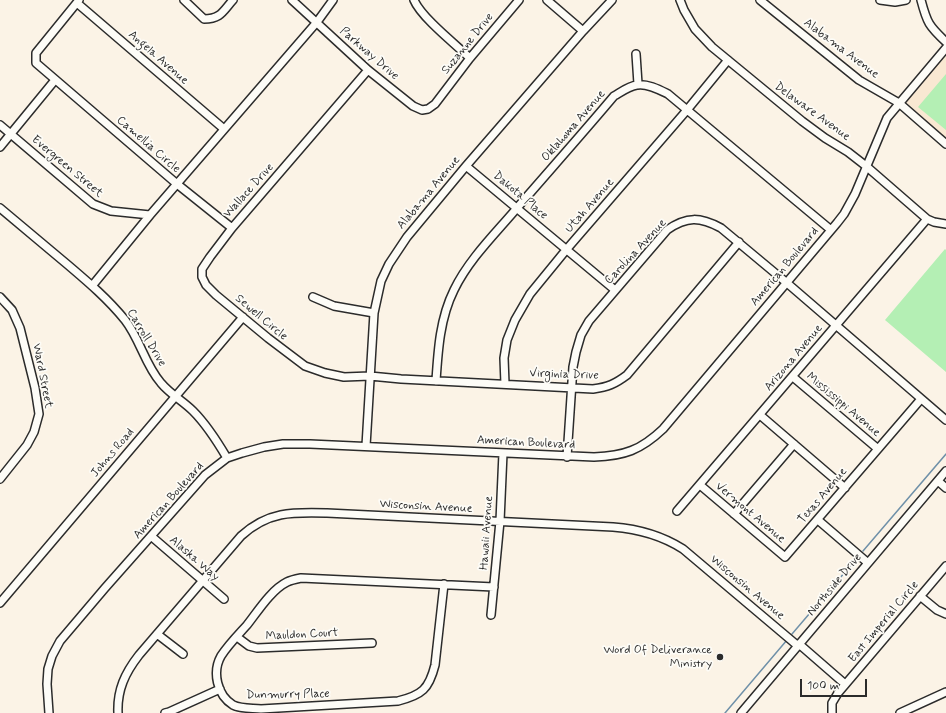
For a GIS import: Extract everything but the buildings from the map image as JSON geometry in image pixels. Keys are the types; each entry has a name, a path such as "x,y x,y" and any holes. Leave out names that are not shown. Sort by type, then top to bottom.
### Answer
{"street":[{"path":"184,0 204,19 218,17 233,0"},
{"name":"Parkway Drive","path":"292,0 368,70 413,106 422,110 428,109 435,104"},
{"name":"Camellia Circle","path":"78,1 36,53 36,63 177,184 317,22 333,0"},
{"path":"414,0 417,6 428,18 470,58"},
{"name":"Suzanne Drive","path":"435,104 470,58 519,0"},
{"path":"547,0 583,31"},
{"name":"Alabama Avenue","path":"366,446 374,313 381,281 390,264 407,237 466,166 583,31 612,0"},
{"name":"Delaware Avenue","path":"680,0 695,29 728,60 802,121 866,166 927,219 946,224"},
{"name":"Alabama Avenue","path":"760,0 858,80 899,103 946,144"},
{"path":"880,0 896,2 906,0"},
{"path":"921,0 925,16 932,29 946,42"},
{"name":"Angela Avenue","path":"78,1 224,129"},
{"name":"American Boulevard","path":"48,713 48,669 52,656 60,641 205,475 227,458 264,447 284,444 366,446 567,457 594,457 618,455 639,448 652,440 663,429 844,214 855,194 887,118 946,48"},
{"path":"636,54 638,84 660,90 668,94 831,230"},
{"name":"Utah Avenue","path":"505,384 504,358 507,340 515,320 530,294 728,60"},
{"name":"Wallace Drive","path":"177,184 232,228 368,70"},
{"path":"0,147 55,80"},
{"name":"Oklahoma Avenue","path":"436,381 438,344 441,329 454,289 468,266 614,96 638,84"},
{"name":"Evergreen Street","path":"0,125 93,204 111,211 150,215"},
{"name":"Dakota Place","path":"466,166 615,290"},
{"path":"92,286 177,184"},
{"name":"Carroll Drive","path":"0,208 114,306 126,321 146,361 160,382 168,391 176,396 207,425 227,458"},
{"name":"Carolina Avenue","path":"567,457 576,352 581,336 589,321 667,230 678,223 692,219 708,222 721,228 739,242 946,420"},
{"name":"Arizona Avenue","path":"677,511 927,219"},
{"name":"Sewell Circle","path":"232,228 210,256 202,269 202,277 206,285 216,295 305,366 325,373 344,377 370,376"},
{"name":"Virginia Drive","path":"370,376 572,388 606,388 618,382 627,375 739,242"},
{"path":"313,296 334,306 374,313"},
{"name":"Ward Street","path":"0,297 12,310 20,328 35,388 39,414 34,432 27,445 1,476"},
{"name":"Johns Road","path":"0,602 243,317"},
{"name":"Mississippi Avenue","path":"793,377 878,449"},
{"name":"Texas Avenue","path":"785,557 921,399"},
{"path":"760,415 845,488"},
{"path":"734,514 794,444"},
{"name":"Hawaii Avenue","path":"491,615 500,521 503,453"},
{"name":"Northside Drive","path":"740,713 946,471"},
{"path":"938,481 946,488"},
{"name":"Vermont Avenue","path":"700,485 785,557"},
{"name":"Wisconsin Avenue","path":"118,713 123,680 134,661 251,526 272,516 287,513 327,513 500,521 624,528 646,532 658,536 683,549 846,684"},
{"path":"818,520 868,563"},
{"name":"Alaska Way","path":"151,536 224,599"},
{"name":"East Imperial Circle","path":"832,713 832,703 846,684 946,566"},
{"name":"Dunmurry Place","path":"444,584 435,665 432,677 426,687 418,695 398,702 260,709 233,705 223,696 218,684 216,668 222,655 277,589 286,582 301,578 444,584 494,587"},
{"path":"920,596 937,610 946,614"},
{"path":"157,634 183,654"},
{"name":"Mauldon Court","path":"237,637 249,646 257,648 372,643"},
{"path":"165,713 220,689"},
{"path":"900,713 946,692"}],"shaded area":[{"path":"946,51 946,140 902,103"}],"green space":[{"path":"946,74 946,130 918,107"},
{"path":"945,249 946,250 946,372 885,320"}],"waterway":[{"path":"863,551 946,454"},
{"path":"792,634 857,558"},
{"path":"725,713 787,640"}],"place":[{"name":"Word Of Deliverance Ministry","path":"720,657"}]}
